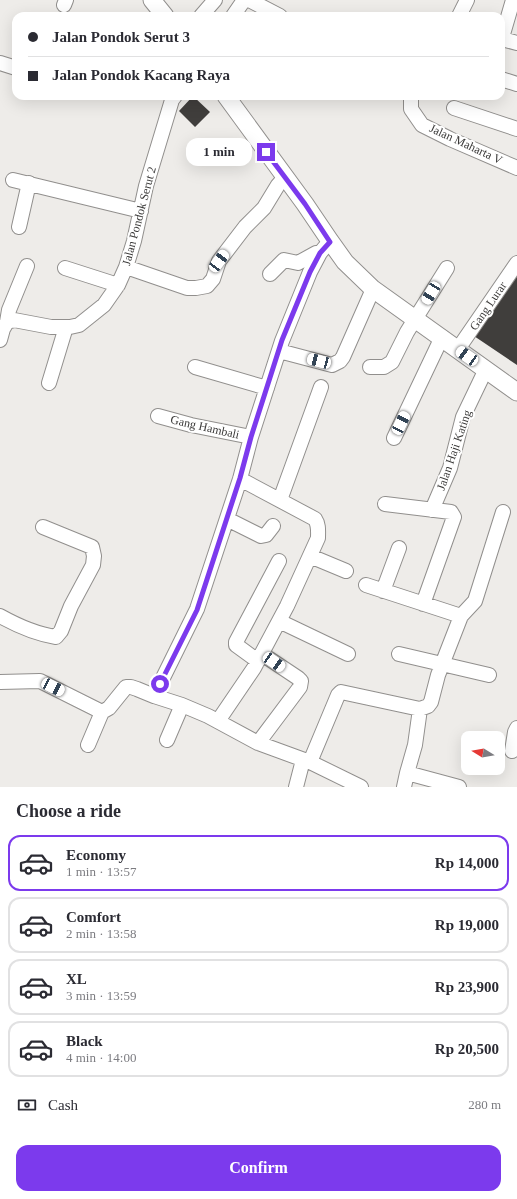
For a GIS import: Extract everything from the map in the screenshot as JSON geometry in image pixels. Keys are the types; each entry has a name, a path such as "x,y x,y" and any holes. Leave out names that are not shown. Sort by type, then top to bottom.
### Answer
{"main road":[{"path":"152,0 162,12"},
{"path":"229,100 305,204 325,247 345,262 373,289 416,318 517,392"}],"street":[{"path":"204,12 215,0"},
{"path":"236,12 244,0"},
{"path":"249,0 272,12"},
{"path":"461,12 467,0"},
{"path":"505,27 513,0"},
{"path":"505,41 517,43"},
{"path":"0,63 12,67"},
{"path":"505,80 517,84"},
{"name":"Jalan Pondok Serut 2","path":"4,319 51,327 66,327 79,325 104,305 118,285 126,267 134,241 146,186 169,100"},
{"name":"Jalan Maharta V","path":"411,100 411,109 422,125 450,139 517,168"},
{"path":"454,108 517,129"},
{"path":"126,267 187,288 207,286 213,279 219,261 245,227 264,208 278,185 285,177"},
{"path":"13,180 141,211"},
{"path":"19,226 29,183"},
{"path":"270,274 284,260 298,263 325,247"},
{"path":"154,696 197,610 279,351 310,272 325,247"},
{"name":"Gang Lurar","path":"458,349 517,263"},
{"path":"0,340 4,319 27,266"},
{"path":"65,268 118,285"},
{"path":"370,368 384,367 392,362 416,318 447,268"},
{"path":"279,351 332,365 337,364 343,357 373,289"},
{"path":"50,383 66,327"},
{"path":"394,438 442,337"},
{"path":"195,367 267,388"},
{"name":"Jalan Haji Kating","path":"432,510 450,468 464,417 486,369"},
{"path":"280,500 321,387"},
{"name":"Gang Hambali","path":"158,416 190,425 251,437"},
{"path":"218,722 260,657 280,621 318,538 318,523 315,519 240,478"},
{"path":"385,504 451,512 454,517 423,604"},
{"path":"296,787 338,695 341,692 420,709 428,706 431,702 436,680 460,616 475,601 503,512"},
{"path":"227,519 261,536 266,535 274,526"},
{"path":"0,616 21,628 47,636 56,637 61,631 93,565 94,556 92,547 43,527"},
{"path":"384,591 399,548"},
{"path":"310,556 346,571"},
{"path":"258,743 300,687 301,681 236,645 236,642 279,561"},
{"path":"366,585 460,616"},
{"path":"280,621 348,654"},
{"path":"399,654 443,663 489,675"},
{"path":"0,682 40,681 102,712"},
{"path":"88,745 102,712 109,708 126,687 131,687 182,705 258,743 307,761 356,786"},
{"path":"167,740 182,705"},
{"path":"404,787 415,745 420,709"},
{"path":"512,751 517,728"},
{"path":"407,773 459,787"}],"building":[{"path":"189,100 197,100 210,112 195,127 179,111"},
{"path":"517,266 517,365 471,334"}],"route":[{"path":"160,684 197,610 240,478 251,437 282,340 310,272 320,253 330,242 305,204 266,152"}]}
